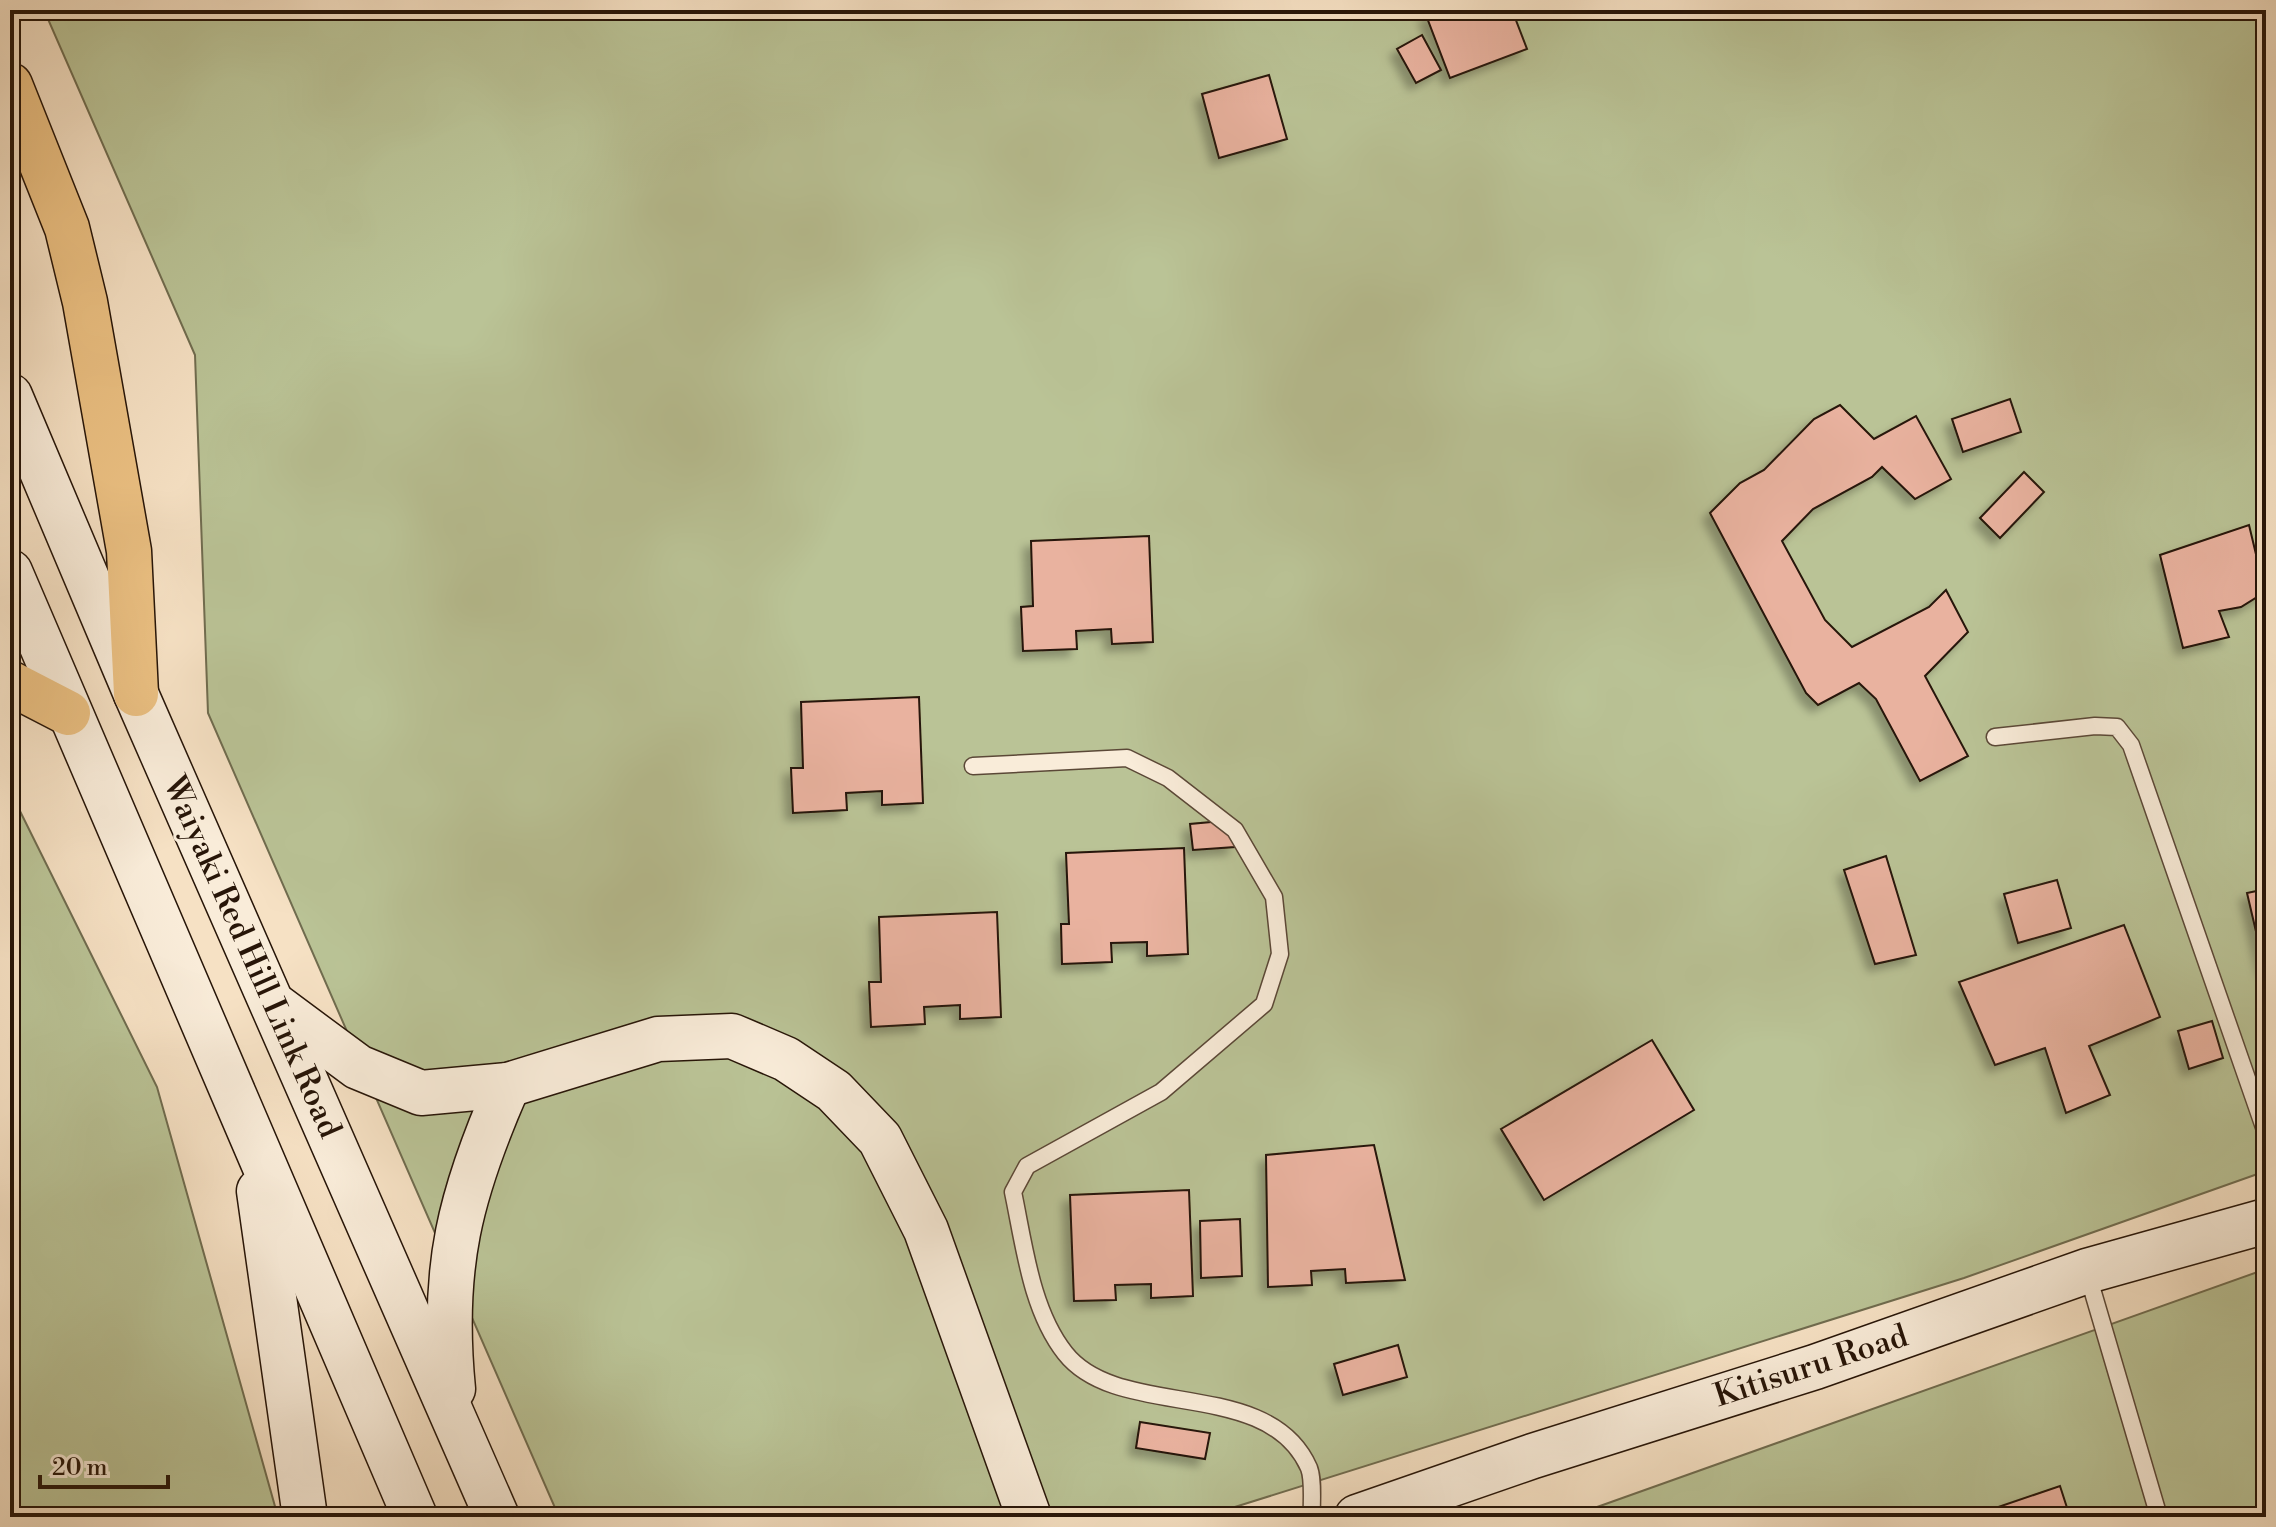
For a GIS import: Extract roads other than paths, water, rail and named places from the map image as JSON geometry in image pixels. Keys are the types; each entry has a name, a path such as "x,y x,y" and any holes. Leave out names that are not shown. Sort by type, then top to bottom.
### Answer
{"main road":[{"path":"10,85 67,228 85,302 129,551 136,694"},
{"name":"Waiyaki Red Hill Link Road","path":"10,396 136,694 497,1517"},
{"path":"10,572 415,1517"},
{"path":"10,683 68,713"},
{"path":"273,1005 358,1067 421,1093 508,1085 658,1039 732,1036 786,1059 834,1091 880,1139 926,1230 1029,1517"},
{"path":"457,1427 449,1352 452,1251 481,1145 508,1085"},
{"path":"251,1136 305,1517"},
{"name":"Kitisuru Road","path":"1357,1517 1533,1456 1815,1367 2087,1271 2266,1221"}],"lane":[{"path":"1995,737 2095,726 2117,727 2131,745 2266,1133"},
{"path":"973,766 1127,758 1168,778 1235,830 1274,897 1280,954 1264,1004 1161,1092 1027,1166 1013,1192 1046,1326 1066,1356 1096,1379 1257,1418 1284,1432 1310,1470 1312,1517"},
{"path":"2087,1271 2159,1517"}]}
